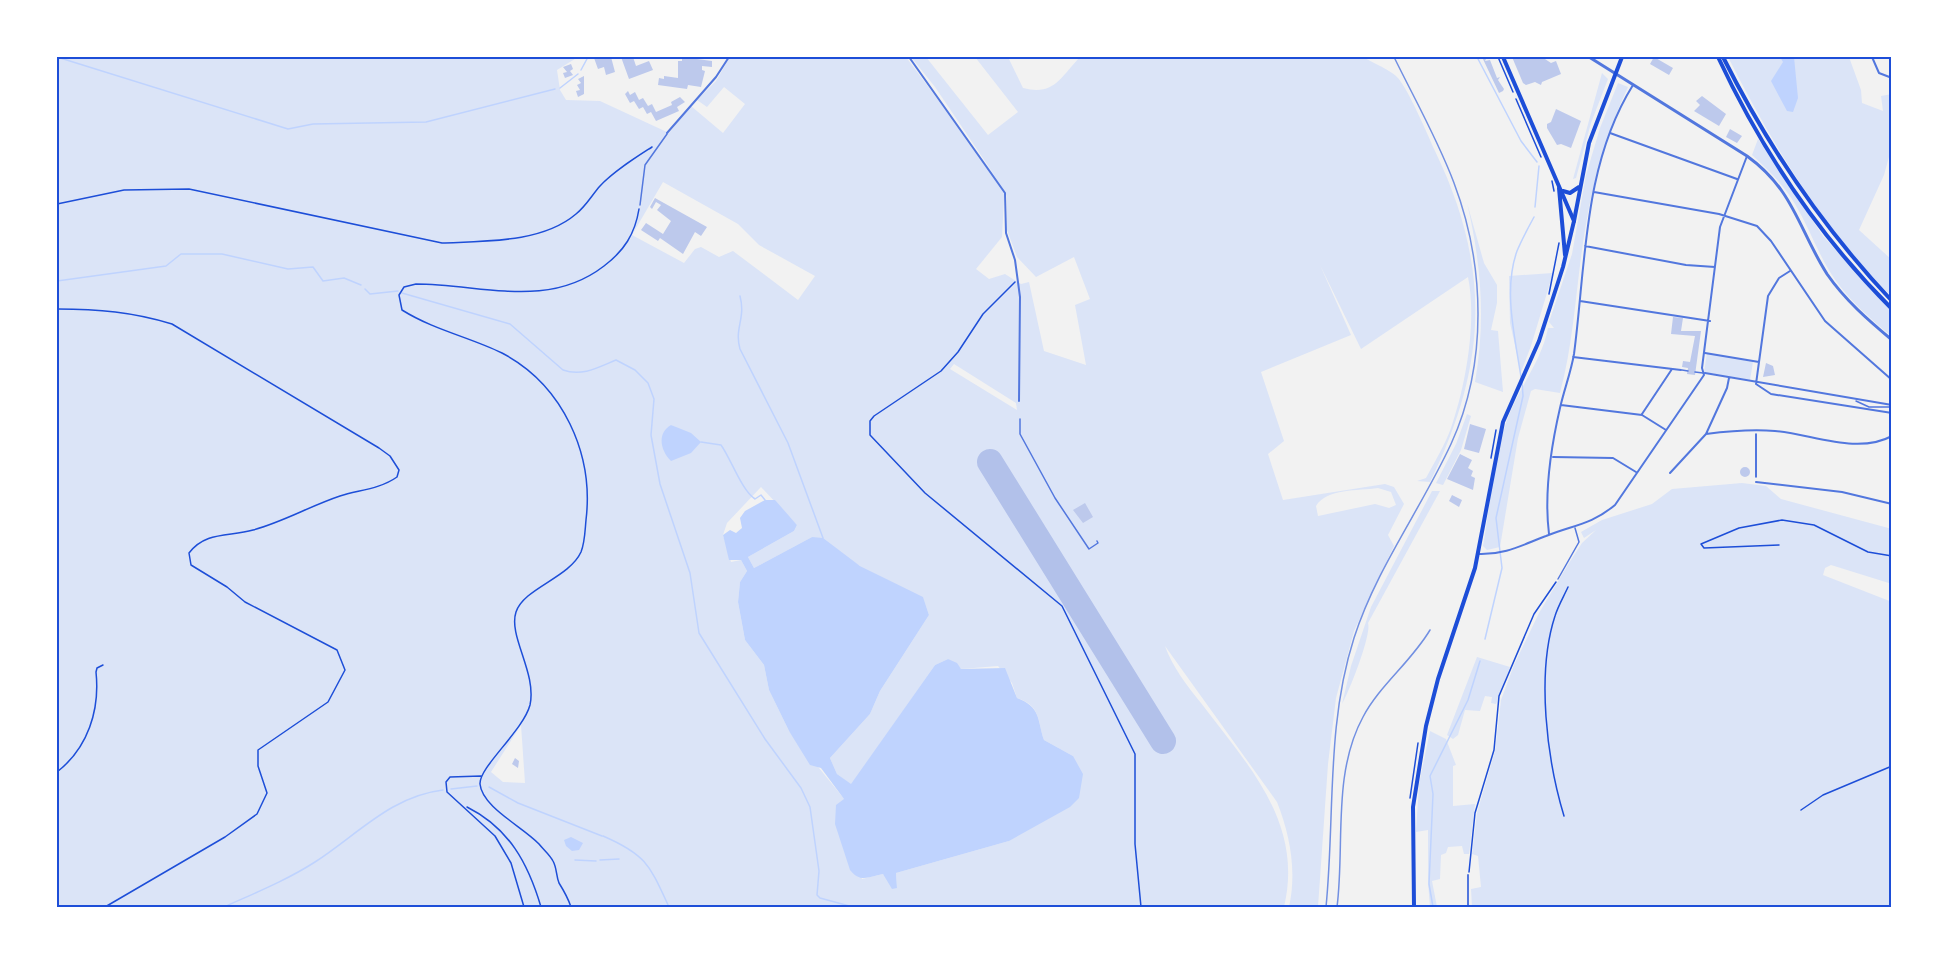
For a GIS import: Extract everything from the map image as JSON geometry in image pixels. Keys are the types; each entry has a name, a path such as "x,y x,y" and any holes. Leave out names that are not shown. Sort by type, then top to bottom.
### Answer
{"main road":[{"path":"1503,57 1563,191 1574,221"},
{"path":"1414,907 1412,835 1416,775 1436,686 1472,580 1498,439 1507,411 1535,352 1565,260 1589,143 1611,82 1623,57"},
{"path":"1718,57 1761,139 1791,185 1845,256 1892,309"},
{"path":"1723,57 1764,133 1799,187 1841,243 1892,301"},
{"path":"1558,184 1565,260"},
{"path":"1563,191 1570,193 1579,187"}],"street":[{"path":"640,205 645,165 656,147 716,77 729,57"},
{"path":"909,57 1004,189 1005,232 1015,260 1018,280 1021,332 1019,401"},
{"path":"1589,57 1747,156 1767,172 1787,195 1816,255 1842,295 1892,340"},
{"path":"1872,57 1879,73 1892,78"},
{"path":"1549,534 1547,520 1553,457 1561,405 1573,357 1585,246 1594,192 1610,133 1634,85"},
{"path":"1610,133 1737,179"},
{"path":"1705,373 1702,368 1723,215 1747,156"},
{"path":"1594,192 1723,215 1757,226 1771,241 1825,321 1892,380"},
{"path":"1585,246 1686,265 1716,267"},
{"path":"1756,384 1768,296 1779,278 1790,271"},
{"path":"1580,301 1710,321"},
{"path":"1705,353 1759,362"},
{"path":"1573,357 1688,371"},
{"path":"1642,415 1672,369"},
{"path":"1695,372 1892,406"},
{"path":"1478,554 1504,553 1549,534 1575,528 1604,514 1615,505 1705,373"},
{"path":"1670,473 1706,435 1729,378"},
{"path":"1756,384 1771,394 1892,414"},
{"path":"1561,405 1642,415 1666,430"},
{"path":"1020,419 1020,434 1070,522 1089,549 1098,543 1097,541"},
{"path":"1706,435 1756,430 1789,432 1858,445 1878,442 1892,436"},
{"path":"1553,457 1613,458 1637,472"},
{"path":"1756,482 1842,492 1892,504"},
{"path":"1558,579 1579,542 1575,528"},
{"path":"1468,875 1468,907"}],"path":[{"path":"1498,57 1519,111 1544,162"},
{"path":"57,204 124,190 189,189 442,243 473,242 537,234 569,219 587,203 602,184 656,147"},
{"path":"1550,176 1556,199"},
{"path":"572,907 559,882 553,861 519,825 492,807 481,790 481,776 515,734 529,707 530,676 514,624 514,615 520,604 573,563 582,549 587,512 587,474 581,445 547,389 502,353 418,320 402,310 399,299 404,288 417,284 532,290 560,289 578,283 608,262 627,244 636,228 640,205"},
{"path":"1547,301 1559,235"},
{"path":"1018,280 983,315 968,333 958,352 941,371 874,416 870,421 870,435 925,493 1062,606 1135,754 1136,844 1141,907"},
{"path":"57,309 113,309 172,324 312,405 390,456 399,470 397,477 376,487 340,496 251,531 212,536 195,546 189,553 191,565 227,587 245,602 337,650 345,670 328,702 258,750 258,766 267,793 257,813 225,837 105,907"},
{"path":"1756,430 1756,482"},
{"path":"1779,545 1704,548 1701,544 1739,528 1782,520 1814,525 1868,552 1892,556"},
{"path":"1468,875 1475,813 1494,750 1499,696 1534,614 1558,579"},
{"path":"1564,816 1556,789 1546,691 1554,617 1568,587"},
{"path":"57,772 75,755 93,717 98,699 96,672 97,668 103,665"},
{"path":"1801,810 1823,795 1892,766"},
{"path":"481,776 450,777 446,782 447,792 495,836 511,863 524,907"},
{"path":"463,806 482,815 501,830 529,868 541,907"}],"shaded area":[{"path":"57,57 578,57 557,70 560,90 566,100 600,101 669,133 691,106 723,133 745,104 724,87 707,107 697,100 716,81 730,57 906,57 995,176 935,87 911,57 926,57 988,135 1018,112 975,57 1008,57 1023,88 1034,90 1056,83 1080,57 1363,57 1391,72 1402,84 1423,124 1453,194 1466,236 1473,277 1475,317 1472,357 1463,398 1449,439 1430,482 1417,481 1426,478 1446,441 1461,392 1469,353 1471,313 1468,277 1361,349 1320,265 1351,335 1261,372 1284,441 1268,454 1283,500 1385,484 1394,487 1404,504 1388,535 1394,546 1354,631 1336,698 1328,764 1318,907 1289,907 1292,880 1291,853 1277,802 1165,646 1180,676 1237,749 1268,797 1279,822 1286,848 1288,877 1284,907 57,907","holes":["663,182 738,224 759,245 815,276 798,300 733,251 719,257 701,247 695,249 684,263 632,235","1007,194 1007,230 1017,257 1036,277 1074,257 1090,299 1075,305 1086,365 1044,351 1029,282 1021,284 1005,274 989,279 976,269 1002,237 1004,199","954,364 1016,403 1017,410 950,369","671,425 676,428 676,458 671,460","761,487 797,525 794,531 748,557 754,568 812,537 860,566 923,598 929,615 880,691 870,714 830,758 837,774 851,785 935,665 948,659 961,669 998,666 1012,683 1017,698 1025,701 1034,709 1044,740 1073,756 1009,841 896,873 897,888 883,874 862,879 845,800 789,731 769,690 764,665 745,640 738,602 740,582 747,571 741,560 731,562 723,535 727,523","1378,488 1391,492 1396,505 1389,508 1375,504 1318,516 1316,506 1321,500 1344,491","521,725 525,783 503,782 491,772"]},
{"path":"1728,57 1849,57 1861,90 1862,103 1883,111 1881,96 1892,94 1892,146 1884,175 1859,230 1892,260 1892,297 1843,242 1800,183 1762,121"},
{"path":"1602,73 1608,79 1591,123 1576,178 1573,179"},
{"path":"1618,83 1628,87 1602,154 1589,206 1569,351 1560,393 1535,389 1531,391 1518,438 1500,547 1487,550 1483,546 1502,437 1511,411 1540,352 1548,328 1554,328 1549,322 1572,254 1586,175 1600,128"},
{"path":"1758,139 1823,236 1892,312 1892,337 1855,304 1836,281 1791,197 1752,155"},
{"path":"1467,203 1484,263 1497,285 1497,303 1491,330 1498,331 1503,392 1475,382 1481,314 1479,270"},
{"path":"1553,273 1521,372 1510,323 1509,276"},
{"path":"1707,353 1753,362 1750,380 1704,372"},
{"path":"1467,414 1471,416 1461,450 1443,485 1436,483 1456,444"},
{"path":"1742,483 1766,486 1781,499 1892,529 1892,584 1831,565 1825,568 1823,575 1892,602 1892,907 1472,907 1471,889 1481,887 1478,856 1472,854 1477,813 1495,751 1501,700 1514,665 1539,613 1582,543 1596,530 1584,538 1581,532 1602,520 1652,504 1672,489"},
{"path":"1432,491 1440,491 1368,623 1367,639 1342,704 1351,666 1371,607"},
{"path":"1477,657 1510,667 1496,704 1491,703 1492,697 1485,696 1480,711 1465,710 1458,735 1453,739 1447,735"},
{"path":"1430,731 1446,739 1456,765 1453,766 1453,806 1475,804 1469,854 1464,854 1462,846 1448,847 1446,853 1441,855 1440,879 1432,881 1437,907 1430,907 1428,830 1416,832 1419,784"}],"water":[{"path":"1780,57 1794,57 1798,98 1793,112 1787,111 1771,81 1783,62"},
{"path":"671,425 691,433 701,442 691,453 671,461 662,447 662,437"},
{"path":"765,500 775,500 797,525 794,531 748,557 754,568 812,537 823,538 860,566 923,597 929,615 880,691 870,714 830,758 837,774 851,784 935,665 948,659 957,663 961,669 1005,668 1017,698 1030,705 1037,714 1044,740 1073,756 1083,774 1079,798 1070,807 1009,841 896,873 897,888 892,889 883,874 865,878 857,877 850,870 835,824 836,805 844,799 821,768 810,765 789,731 769,690 764,665 745,640 738,602 740,582 747,571 741,560 729,560 723,535 730,530 736,533 742,528 740,518 745,511"},
{"path":"571,837 583,843 579,850 572,851 566,846 564,840"}],"building":[{"path":"611,57 615,72 606,75 604,67 598,69 594,58"},
{"path":"621,57 633,57 636,66 649,61 653,70 629,79"},
{"path":"682,57 712,61 712,67 702,66 702,70 705,71 701,87 688,85 687,89 658,85 659,78 664,79 664,76 678,78 678,61 682,61"},
{"path":"1482,57 1487,57 1485,61 1490,60 1497,78 1500,77 1498,80 1503,91 1499,93"},
{"path":"1512,57 1542,57 1551,63 1556,61 1561,74 1542,82 1541,85 1535,82 1526,85"},
{"path":"1654,57 1673,68 1669,75 1650,64"},
{"path":"571,64 573,69 570,71 573,75 565,78 563,73 567,72 563,67"},
{"path":"584,76 584,94 578,97 576,91 580,90 577,85 581,83 578,79"},
{"path":"628,91 630,95 635,92 639,100 643,98 648,106 652,104 656,112 672,105 671,102 680,97 685,102 677,107 679,111 656,121 651,112 647,114 643,107 639,109 634,101 630,103 625,94"},
{"path":"1702,96 1726,114 1719,126 1694,111 1700,105 1696,101"},
{"path":"1556,109 1581,121 1571,148 1561,144 1557,145 1547,128"},
{"path":"1730,129 1742,136 1737,143 1726,137"},
{"path":"655,198 707,227 701,236 695,232 683,254 660,238 658,241 641,230 646,223 663,234 671,221 657,210 661,205 656,202 652,209 650,207"},
{"path":"1673,317 1683,318 1681,331 1701,331 1695,375 1687,374 1688,368 1682,367 1683,361 1690,362 1695,336 1671,334"},
{"path":"1766,363 1773,366 1775,375 1763,377"},
{"path":"1470,424 1486,429 1479,453 1464,449"},
{"path":"1460,454 1472,460 1468,468 1473,471 1471,476 1475,478 1473,490 1447,479"},
{"path":"1745,467 1749,468 1749,476 1745,477 1741,476 1740,472 1741,468"},
{"path":"1452,495 1462,500 1459,507 1449,501"},
{"path":"1085,503 1093,517 1083,523 1073,510"},
{"path":"515,758 519,761 518,768 512,764"}],"waterway":[{"path":"57,57 288,129 313,124 426,122 555,89"},
{"path":"581,70 588,57"},
{"path":"1477,57 1521,141 1537,162"},
{"path":"560,88 578,74"},
{"path":"1535,207 1539,166"},
{"path":"1521,377 1513,330 1511,282 1517,251 1534,217"},
{"path":"57,281 166,266 181,254 222,254 288,269 313,267 323,281 344,278 361,285"},
{"path":"365,289 370,294 398,291"},
{"path":"402,293 510,324 563,370 584,372 616,360 635,370 648,383 654,399 651,435 660,484 690,573 699,633 765,739 801,788 810,807 819,871 817,895 820,898 853,907"},
{"path":"740,296 742,311 738,335 740,349 788,443 823,538"},
{"path":"1485,639 1502,568 1496,518 1523,396 1522,381"},
{"path":"701,442 721,445 750,495 755,499 761,495 765,500"},
{"path":"1433,907 1429,884 1433,794 1430,776 1468,700 1480,661"},
{"path":"451,789 477,786"},
{"path":"489,787 518,803 602,836"},
{"path":"224,907 304,869 391,808 424,794 443,790"},
{"path":"603,836 629,849 645,863 657,881 669,907"},
{"path":"600,860 619,859"},
{"path":"575,860 596,861"}],"runway":[{"path":"990,462 1163,741"}],"railway":[{"path":"1326,907 1335,738 1345,671 1354,638 1374,588 1451,444 1463,413 1476,347 1478,314 1476,280 1472,247 1464,214 1441,151 1394,57"},
{"path":"1337,907 1343,786 1353,739 1370,706 1430,630"}]}
